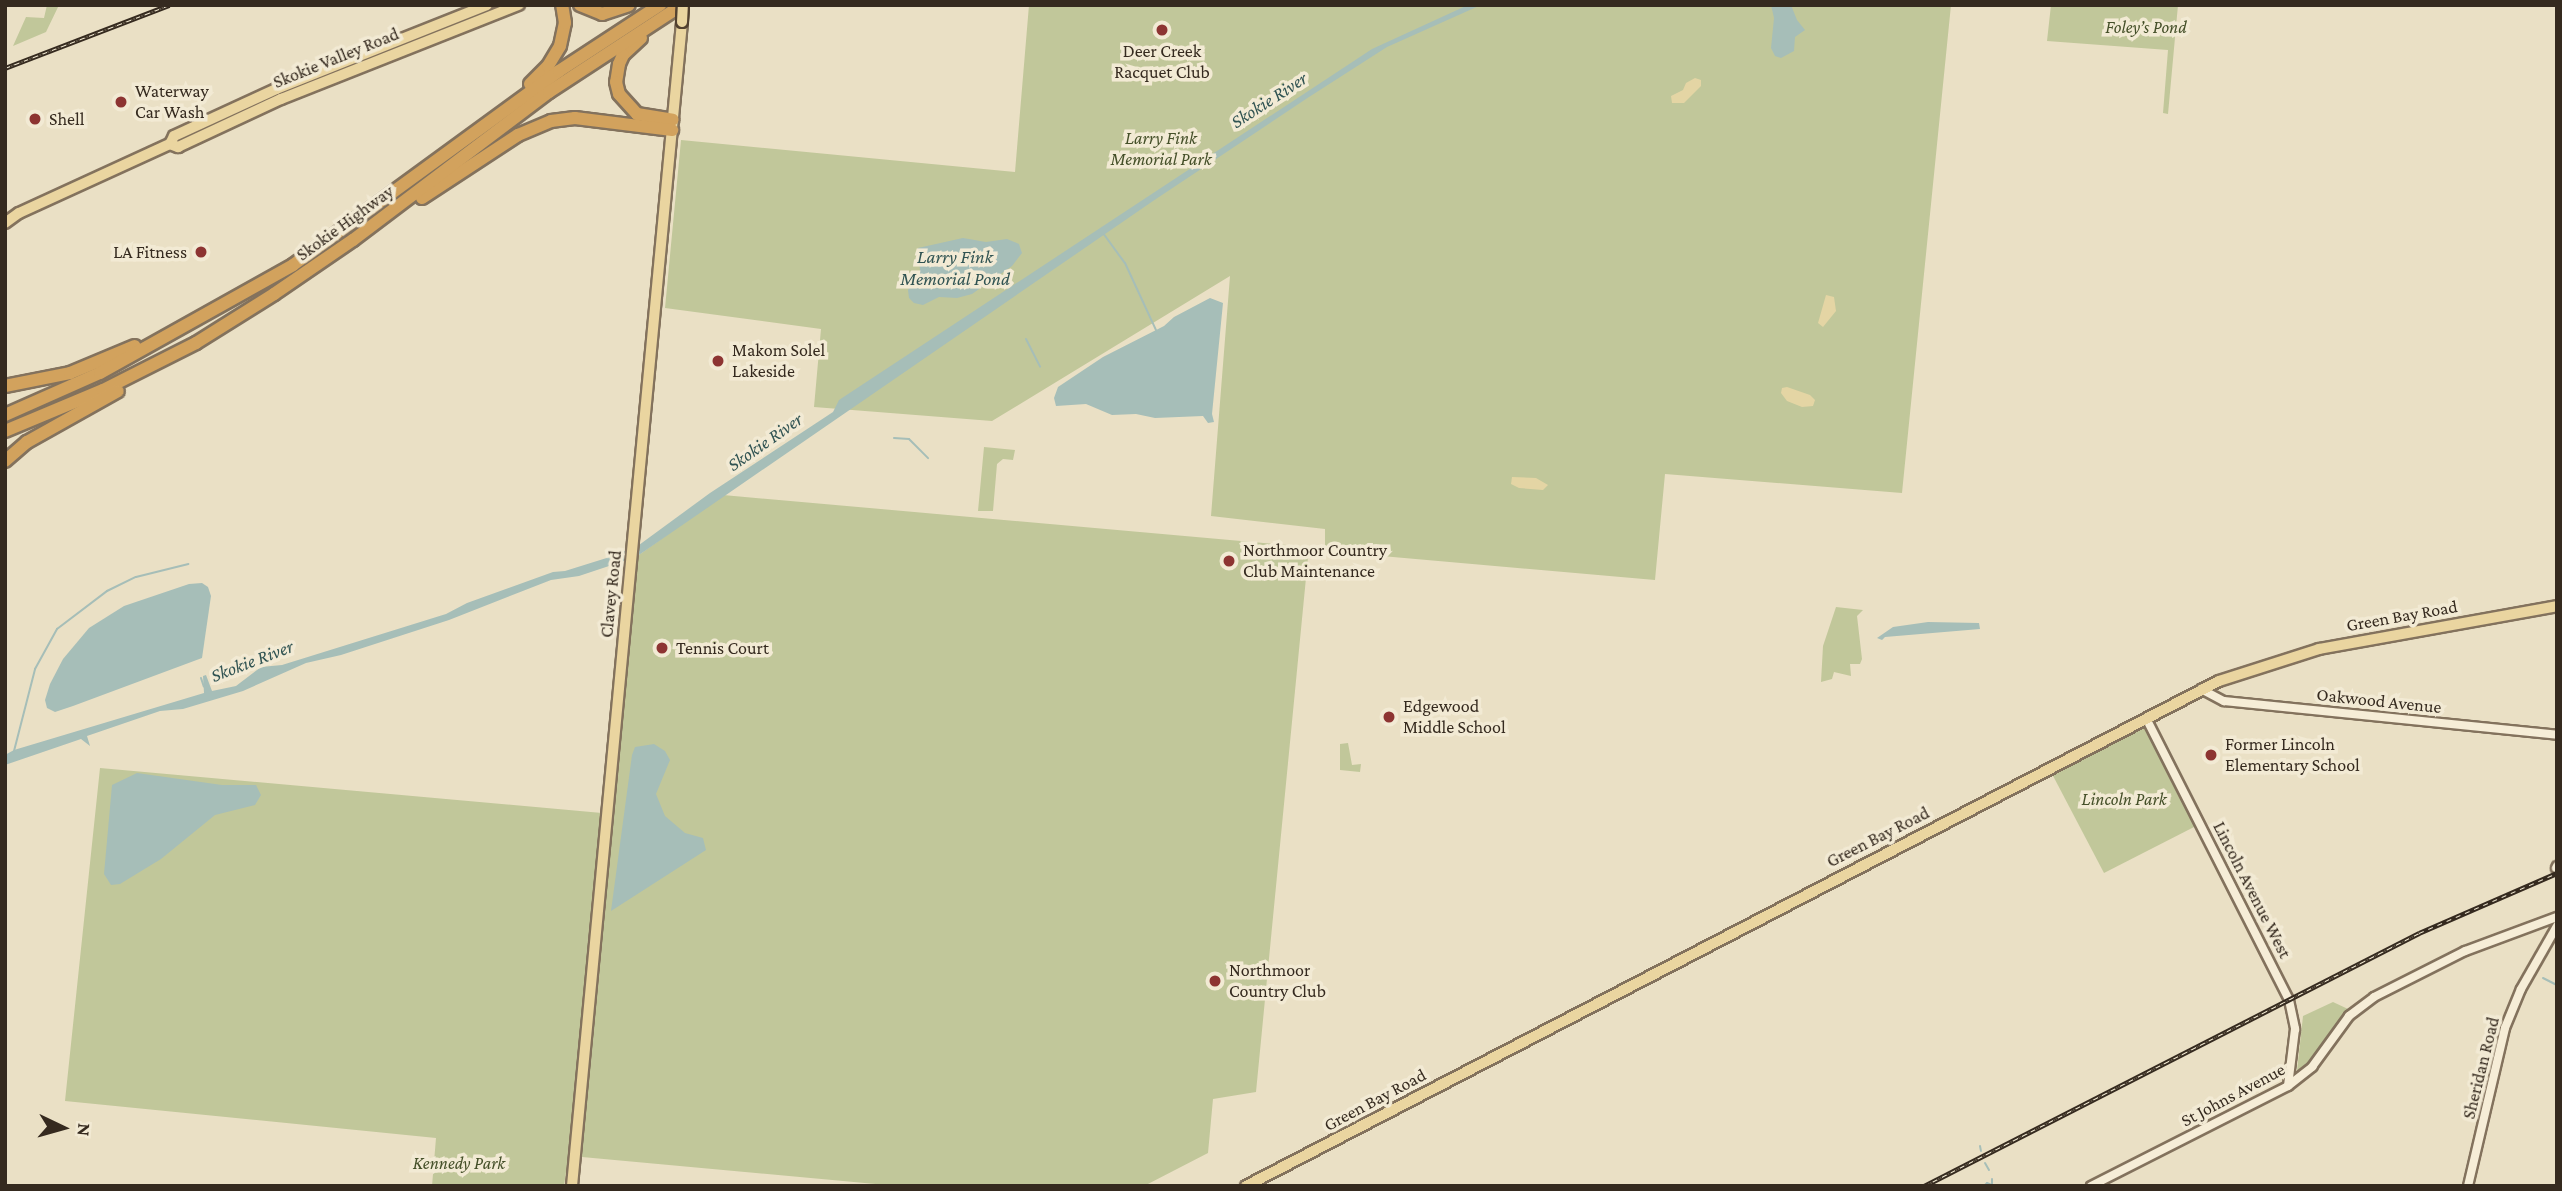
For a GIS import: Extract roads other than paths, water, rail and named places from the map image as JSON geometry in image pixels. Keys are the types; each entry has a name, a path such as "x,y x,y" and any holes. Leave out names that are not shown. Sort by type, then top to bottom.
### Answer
{"highway":[{"path":"461,142 548,66 563,39 565,23 562,5"},
{"path":"580,5 602,14 629,5"},
{"name":"Skokie Highway","path":"5,415 100,373 293,265 570,63 660,5"},
{"name":"Skokie Highway","path":"5,431 103,390 196,343 353,240 549,92 683,5"},
{"path":"673,125 631,110 619,94 616,82 619,64 639,39 694,5"},
{"path":"353,240 538,125 575,118 673,125"},
{"path":"5,386 70,373 93,365 244,294"},
{"path":"5,461 27,442 143,377 196,343"}],"main road":[{"name":"Skokie Valley Road","path":"7,220 170,144 174,136 487,5"},
{"name":"Skokie Valley Road","path":"322,76 519,5"},
{"name":"Clavey Road","path":"572,1186 683,5"},
{"path":"646,117 663,112 676,85"},
{"name":"Green Bay Road","path":"1246,1186 2201,689 2272,662 2319,649 2557,606"}],"street":[{"name":"Oakwood Avenue","path":"2201,689 2224,701 2557,735"},
{"name":"Lincoln Avenue West","path":"2146,718 2294,1012 2295,1029 2288,1086"},
{"name":"St Johns Avenue","path":"2091,1186 2288,1086 2312,1067 2349,1016 2374,997 2465,951 2557,917"},
{"name":"Sheridan Road","path":"2468,1186 2505,1028 2521,989 2557,926"}],"water":[{"path":"1468,5 1481,5 1387,47 1309,97 1153,201 636,557 579,576 551,580 449,620 341,655 306,663 243,691 183,709 160,711 87,736 90,746 81,739 5,765 5,755 14,750 204,693 203,676 206,675 212,691 236,686 261,667 282,665 446,614 467,603 553,572 565,571 613,556 639,545 710,493 833,412 839,400 1372,49"},
{"path":"1771,5 1791,5 1805,30 1795,37 1794,51 1781,58 1775,56 1771,48 1774,18"},
{"name":"Larry Fink Memorial Pond","path":"963,238 986,242 1007,239 1019,244 1022,253 1012,266 972,294 957,298 939,297 923,305 914,303 909,298 908,290 920,270 918,248"},
{"path":"1210,298 1223,303 1212,414 1214,422 1208,423 1203,416 1155,418 1136,414 1112,415 1086,404 1056,406 1054,398 1058,387 1103,357 1164,326 1174,317"},
{"path":"202,583 208,587 211,596 202,658 55,712 47,708 45,700 50,684 63,659 89,628 124,606 189,584"},
{"path":"1928,622 1979,623 1980,629 1885,637 1882,640 1877,638 1893,627"},
{"path":"654,744 665,751 670,760 656,794 665,816 685,833 703,838 706,850 611,911 632,755 635,747"},
{"path":"137,773 222,785 256,785 261,795 255,805 215,815 161,859 120,884 111,885 104,874 112,785"}],"waterway":[{"path":"1103,233 1125,263 1156,330"},
{"path":"1026,339 1040,367"},
{"path":"894,438 909,439 928,458"},
{"path":"14,751 35,669 57,629 107,591 136,577 188,564"},
{"path":"201,678 204,687"},
{"path":"2543,978 2557,985"},
{"path":"1980,1146 1981,1151"},
{"path":"1985,1163 1989,1170"},
{"path":"1984,1186 1987,1183 1992,1185 1992,1179"}],"railway":[{"path":"5,68 169,5"},
{"path":"1924,1186 2419,933 2557,873"}],"place":[{"name":"Deer Creek Racquet Club","path":"1162,30"},
{"name":"Waterway Car Wash","path":"121,102"},
{"name":"Shell","path":"35,119"},
{"name":"LA Fitness","path":"201,252"},
{"name":"Makom Solel Lakeside","path":"718,361"},
{"name":"Northmoor Country Club Maintenance","path":"1229,561"},
{"name":"Tennis Court","path":"662,648"},
{"name":"Edgewood Middle School","path":"1389,717"},
{"name":"Former Lincoln Elementary School","path":"2211,755"},
{"name":"Northmoor Country Club","path":"1215,981"}],"park label":[{"name":"Foley’s Pond","path":"2146,27"},
{"name":"Larry Fink Memorial Park","path":"1161,149"},
{"name":"Lincoln Park","path":"2124,799"},
{"name":"Kennedy Park","path":"459,1163"}],"water label":[{"name":"Skokie River","path":"1269,100"},
{"name":"Skokie River","path":"765,442"},
{"name":"Skokie River","path":"252,661"}]}
